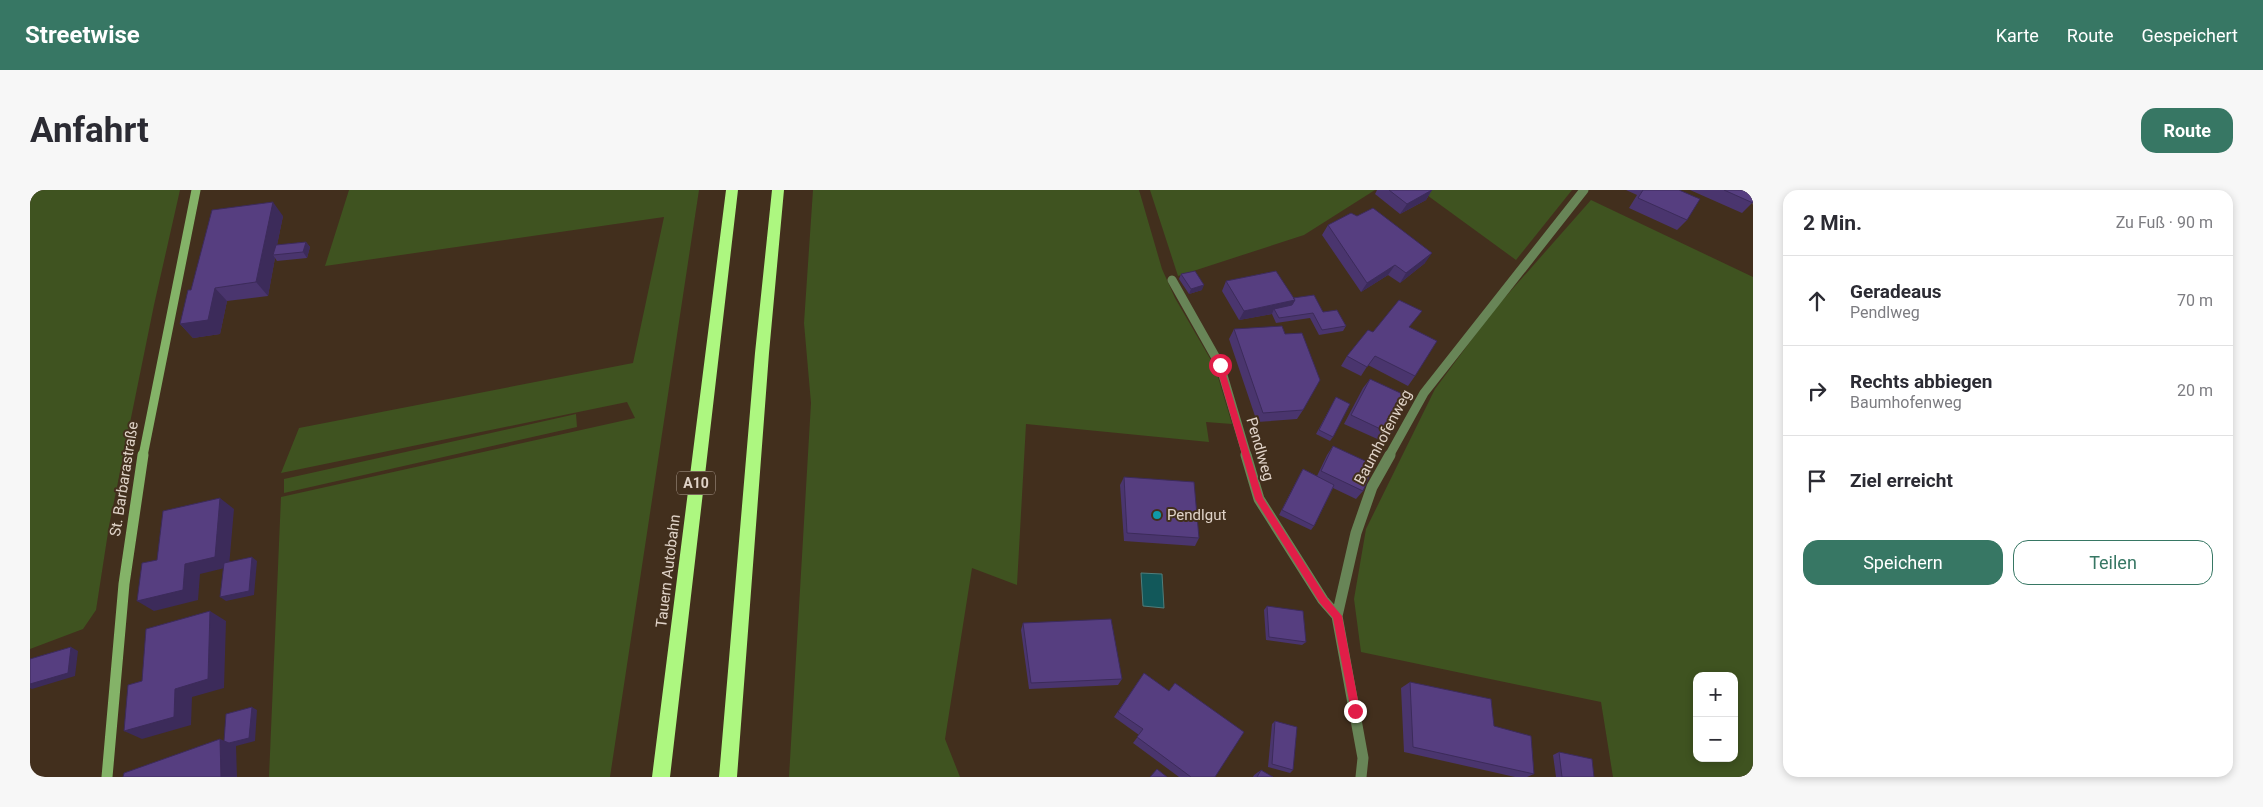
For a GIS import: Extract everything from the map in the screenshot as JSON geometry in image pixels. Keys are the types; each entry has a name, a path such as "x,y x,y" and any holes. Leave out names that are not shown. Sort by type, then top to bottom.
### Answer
{"highway":[{"name":"Tauern Autobahn","path":"661,777 732,190"},
{"path":"728,777 762,353 778,190"}],"street":[{"name":"St. Barbarastraße","path":"107,777 120,628 132,523 153,394 196,190"},
{"name":"Baumhofenweg","path":"1361,777 1363,758 1337,616 1356,533 1372,487 1424,392 1584,190"},
{"name":"Pendlweg","path":"1172,280 1220,365 1259,499 1323,600 1337,616"}],"green space":[{"path":"30,190 180,190 154,305 109,526 96,610 83,629 30,649"},
{"path":"349,190 699,190 610,777 269,777 281,497 635,418 627,402 281,473 299,428 633,363 664,217 325,266"},
{"path":"813,190 1139,190 1162,269 1175,298 1215,367 1232,424 1206,422 1209,442 1026,424 1017,585 972,568 945,739 960,777 789,777 811,403 804,323"},
{"path":"1150,190 1375,190 1304,235 1178,276"},
{"path":"1420,190 1572,190 1516,260"},
{"path":"1591,200 1753,277 1753,777 1613,777 1601,702 1361,652 1354,599 1366,529 1435,389 1493,311"},
{"path":"576,414 577,427 284,493 284,479"}],"water":[{"path":"1141,573 1162,574 1164,608 1143,606"}],"building":[{"path":"1389,190 1432,190 1407,204"},
{"path":"1643,190 1679,190 1700,199 1687,220 1638,198"},
{"path":"1724,190 1753,190 1753,203"},
{"path":"273,202 256,282 215,288 208,320 180,324 212,210"},
{"path":"1373,208 1432,253 1406,273 1395,265 1367,283 1328,225 1351,213 1357,216"},
{"path":"306,242 303,252 273,255 276,245"},
{"path":"1195,271 1204,285 1191,289 1181,274"},
{"path":"1276,271 1295,300 1244,311 1226,281"},
{"path":"1314,295 1323,312 1337,310 1346,326 1322,330 1313,313 1279,318 1274,309 1292,305 1295,300 1293,298"},
{"path":"1399,300 1422,311 1409,327 1437,341 1415,376 1375,356 1367,367 1347,356 1368,330 1373,332"},
{"path":"1282,326 1285,334 1302,333 1320,380 1303,410 1263,413 1234,329"},
{"path":"1370,379 1409,397 1391,434 1351,415"},
{"path":"1336,397 1350,404 1333,437 1319,430"},
{"path":"1333,446 1374,465 1363,491 1321,471"},
{"path":"1303,469 1334,485 1314,526 1282,510"},
{"name":"Pendlgut","path":"1124,477 1194,482 1199,538 1127,533"},
{"path":"220,498 215,557 185,564 183,590 137,601 142,563 157,560 163,511"},
{"path":"252,557 249,591 220,597 224,563"},
{"path":"1267,606 1303,611 1306,642 1269,637"},
{"path":"210,611 208,679 175,689 174,717 124,731 128,685 142,681 146,629"},
{"path":"1111,619 1122,679 1031,683 1023,623"},
{"path":"71,647 68,673 30,684 30,659"},
{"path":"1144,673 1169,691 1175,683 1244,732 1215,777 1191,777 1137,737 1143,729 1118,712"},
{"path":"1410,682 1491,699 1494,726 1531,736 1534,774 1413,747"},
{"path":"252,707 249,738 229,743 224,741 226,714"},
{"path":"1275,721 1297,727 1293,770 1272,764"},
{"path":"220,739 221,777 123,777 124,773"},
{"path":"1559,752 1592,759 1594,777 1562,777"},
{"path":"1157,769 1167,777 1150,777"},
{"path":"1261,770 1273,777 1257,777"}],"place":[{"name":"Pendlgut","path":"1157,515"}],"route":[{"path":"1220,365 1259,499 1323,600 1337,616 1355,711"}]}
